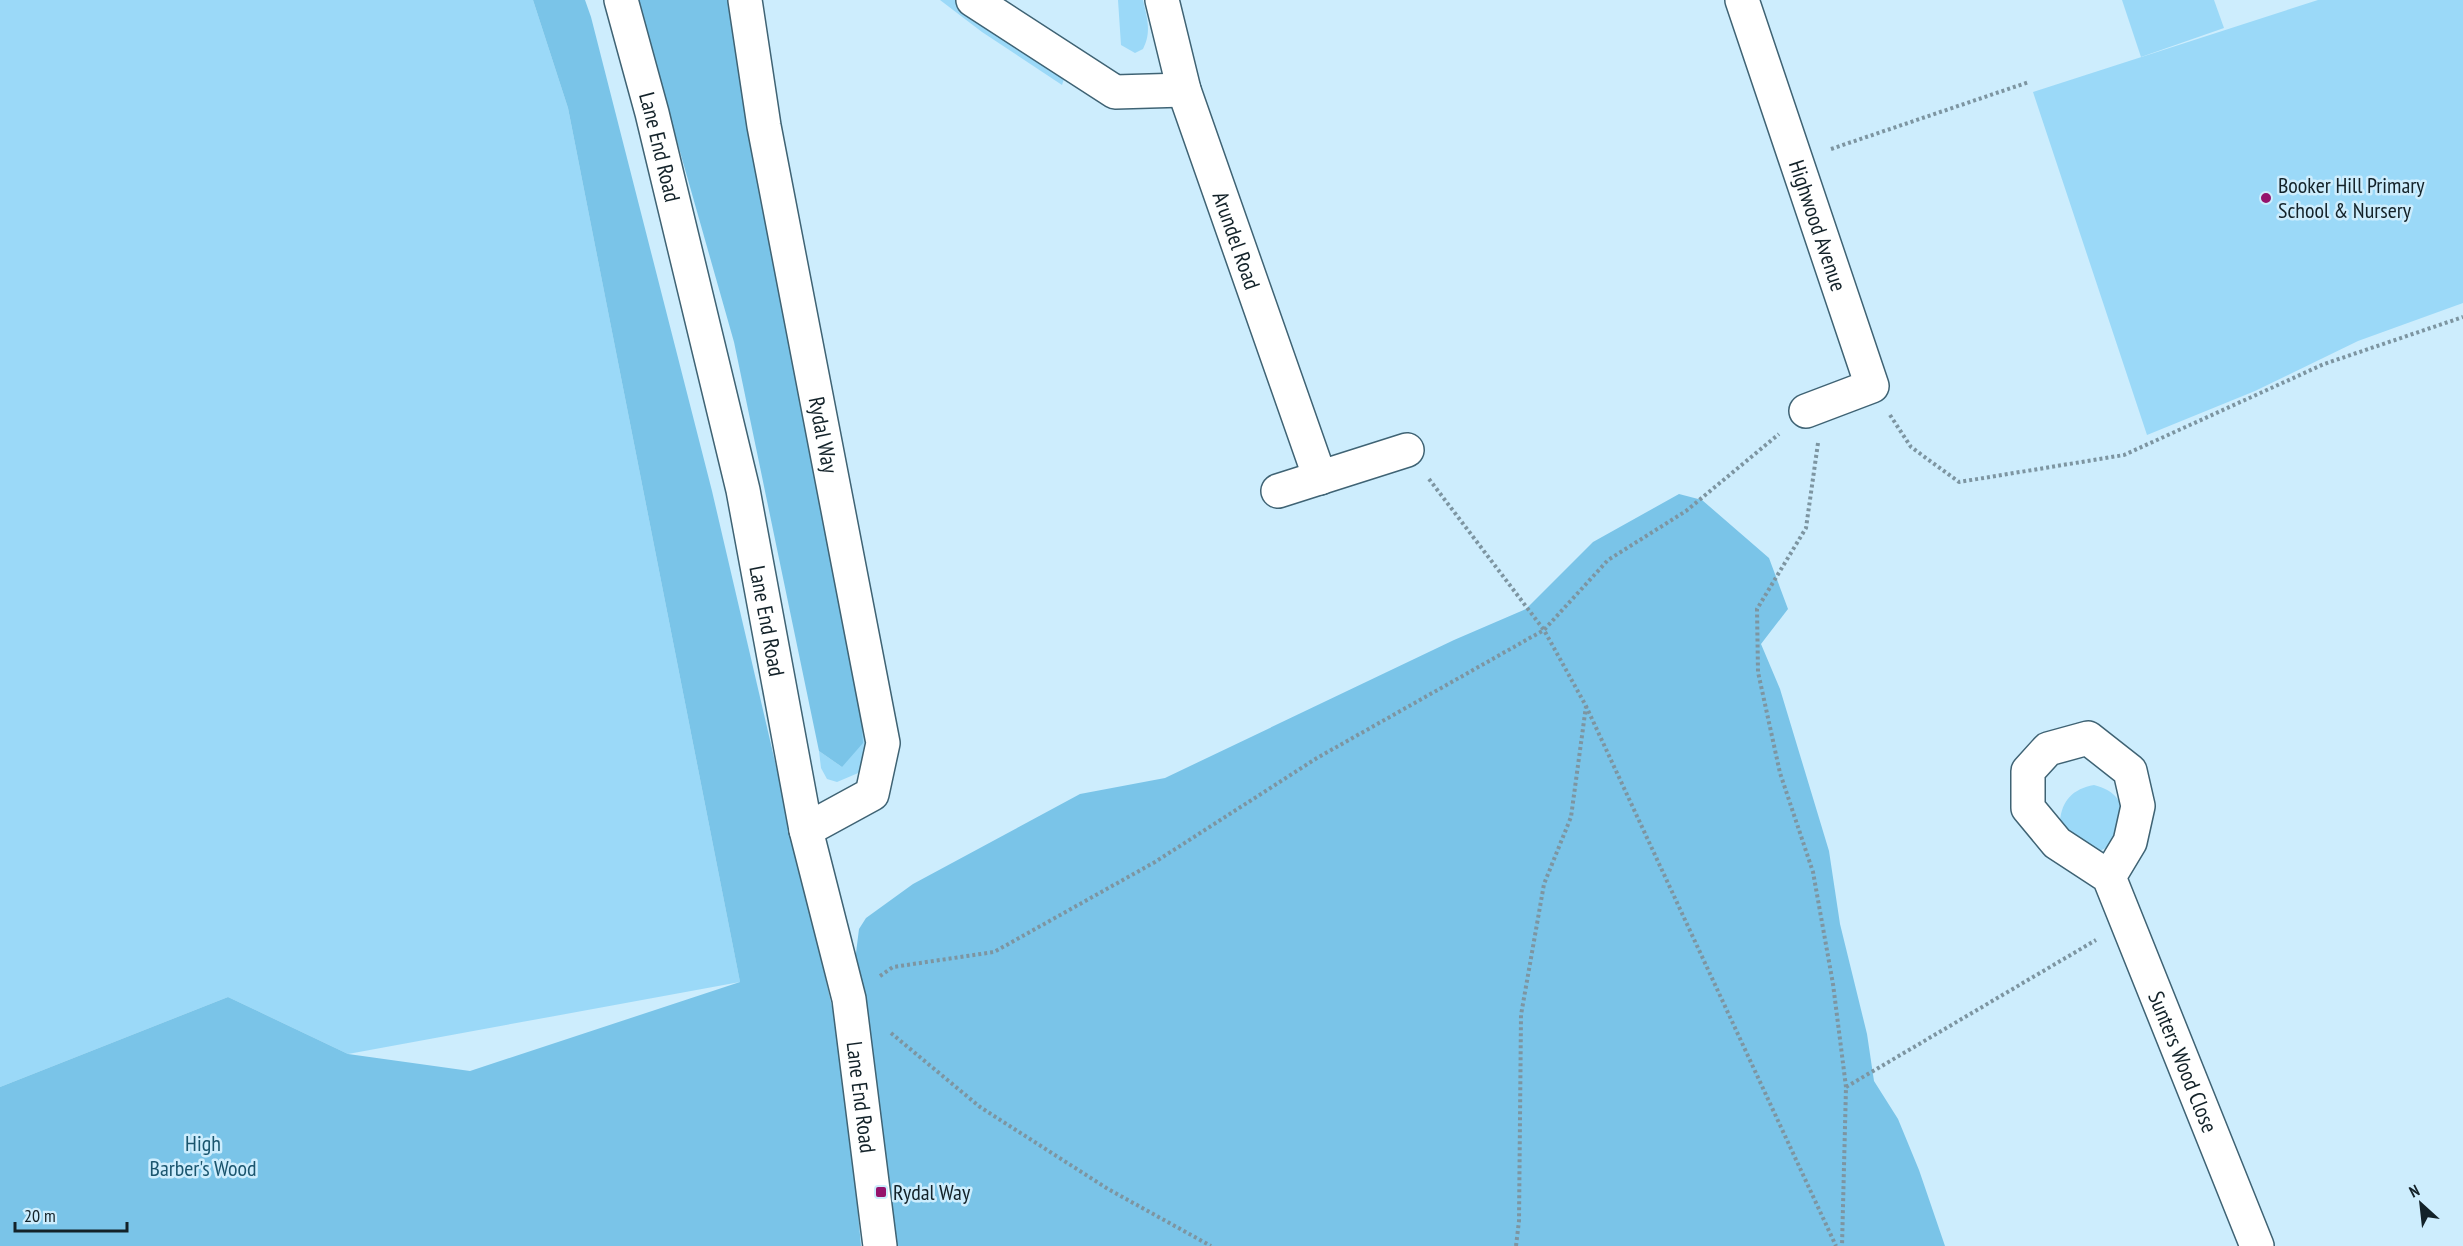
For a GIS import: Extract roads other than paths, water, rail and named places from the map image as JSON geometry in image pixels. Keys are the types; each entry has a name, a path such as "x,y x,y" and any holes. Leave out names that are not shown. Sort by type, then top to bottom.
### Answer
{"street":[{"name":"Lane End Road","path":"621,0 655,124 743,490 806,830 849,999 880,1246"},
{"name":"Rydal Way","path":"745,0 764,126 883,743 872,795 806,830"},
{"path":"973,0 1116,92 1184,90"},
{"name":"Arundel Road","path":"1162,0 1184,90 1320,478"},
{"name":"Highwood Avenue","path":"1742,0 1872,386 1806,411"},
{"path":"1278,491 1407,450"},
{"name":"Sunters Wood Close","path":"2109,878 2257,1246"}],"place":[{"name":"Booker Hill Primary School & Nursery","path":"2266,198"},
{"name":"Rydal Way","path":"881,1192"}],"park label":[{"name":"High Barber's Wood","path":"203,1156"}]}
